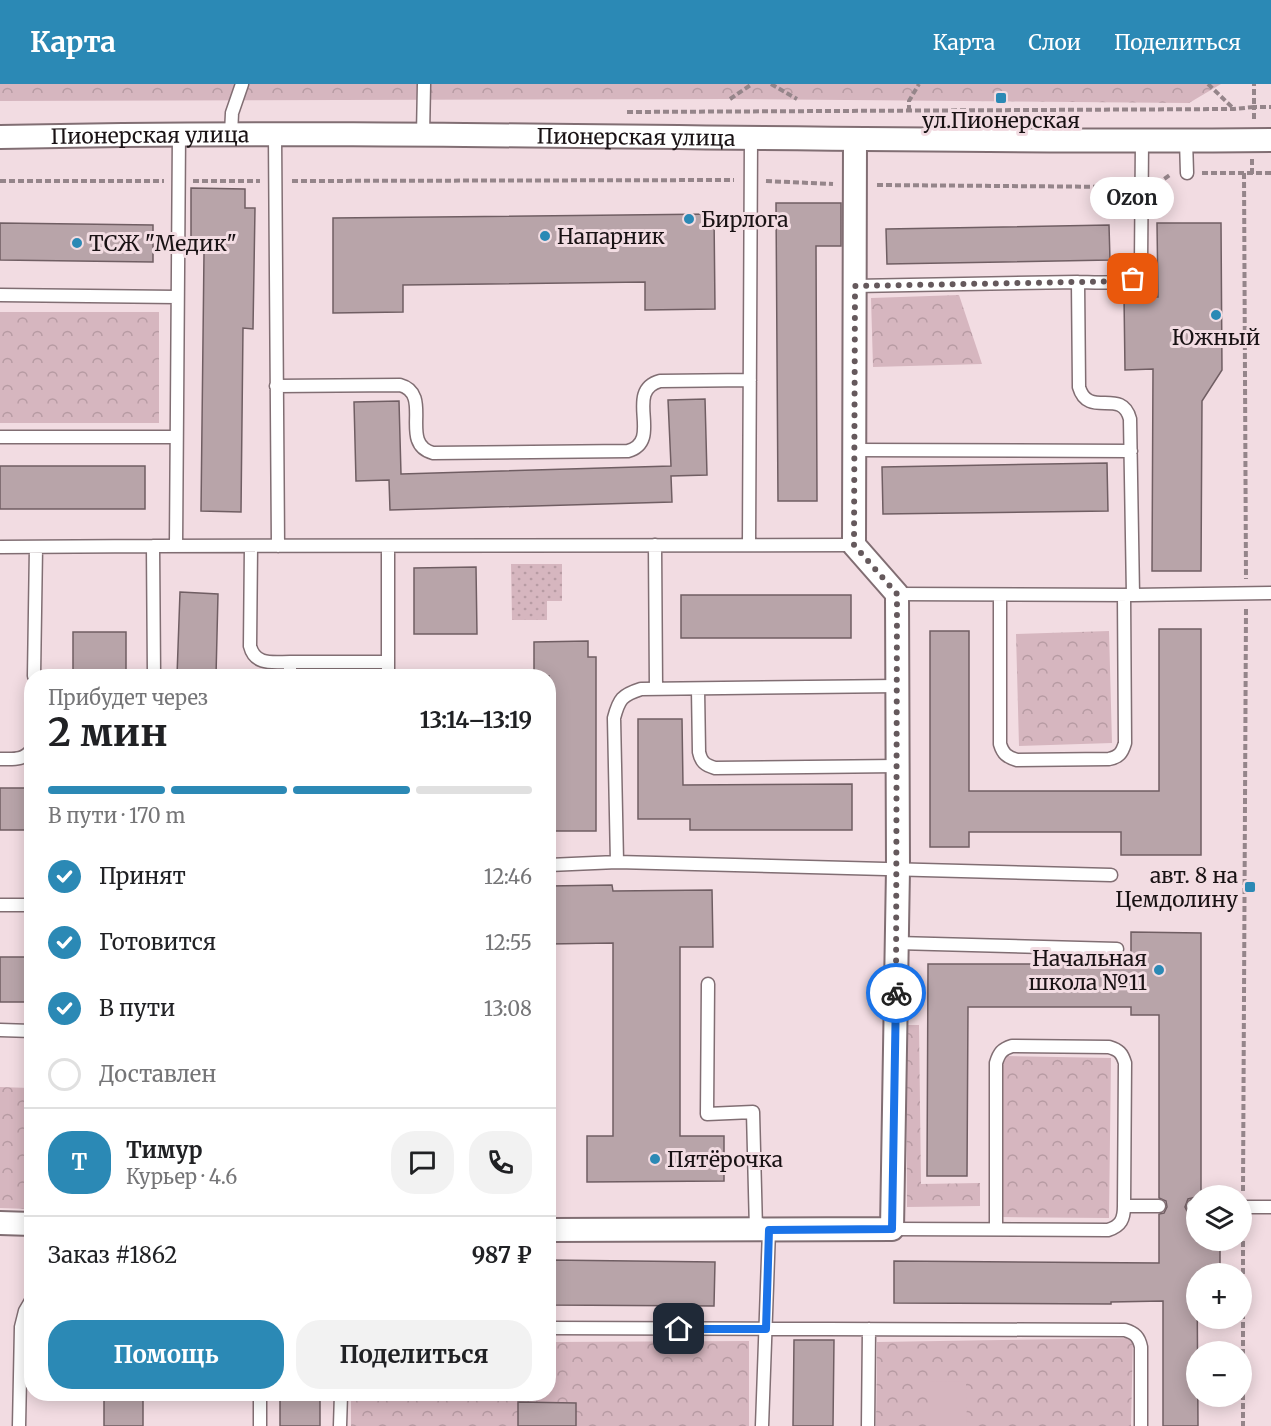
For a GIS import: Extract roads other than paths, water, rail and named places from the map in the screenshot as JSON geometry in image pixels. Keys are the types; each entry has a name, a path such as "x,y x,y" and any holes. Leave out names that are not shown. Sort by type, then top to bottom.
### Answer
{"street":[{"name":"Пионерская улица","path":"0,137 231,134 1271,140"},
{"path":"556,1230 892,1229 898,869 897,594 854,545 855,139"},
{"path":"0,1224 24,1224"}],"lane":[{"path":"231,134 232,113 242,84"},
{"path":"423,135 424,84"},
{"path":"176,546 179,134"},
{"path":"275,136 278,546"},
{"path":"749,545 751,137"},
{"path":"855,286 1133,279 1139,273 1141,265 1142,140"},
{"path":"1186,140 1186,173"},
{"path":"1000,595 1000,744 1002,752 1008,758 1017,760 1117,757 1123,751 1125,743 1130,419 1128,411 1122,405 1088,401 1082,395 1078,282"},
{"path":"0,295 177,297"},
{"path":"276,386 400,385 408,387 414,393 416,401 418,445 425,451 433,453 628,452 636,449 642,443 645,389 651,383 750,380"},
{"path":"0,437 176,437"},
{"path":"854,450 1131,451"},
{"path":"655,545 656,689"},
{"path":"0,548 854,545"},
{"path":"153,546 154,669"},
{"path":"251,546 250,646 252,654 258,660 266,662 388,662"},
{"path":"388,546 388,669"},
{"path":"34,669 36,547"},
{"path":"897,594 1271,593"},
{"path":"290,662 290,669"},
{"path":"617,862 614,718 619,702 629,693 641,689 898,686"},
{"path":"698,689 699,752 701,760 707,766 715,768 898,766"},
{"path":"0,759 24,757"},
{"path":"556,865 617,862 1111,875"},
{"path":"0,905 24,905"},
{"path":"897,943 1117,949"},
{"path":"708,984 707,1114 753,1112 763,1230 766,1329 762,1426"},
{"path":"0,1030 24,1029"},
{"path":"892,1229 1108,1230 1116,1227 1122,1221 1124,1206 1125,1063 1123,1055 1117,1049 1109,1047 1012,1047 1004,1049 998,1055 996,1063 996,1229"},
{"path":"1124,1206 1159,1206"},
{"path":"1252,1206 1271,1207"},
{"path":"556,1328 1125,1330 1133,1332 1139,1338 1141,1347 1141,1426"},
{"path":"868,1426 869,1329"},
{"path":"19,1426 24,1355"},
{"path":"260,1401 260,1426"},
{"path":"340,1426 341,1401"}],"place":[{"name":"ул.Пионерская","path":"1001,98"},
{"name":"Бирлога","path":"689,219"},
{"name":"Напарник","path":"545,236"},
{"name":"ТСЖ \"Медик\"","path":"77,243"},
{"name":"Ozon","path":"1133,279"},
{"name":"Южный","path":"1216,315"},
{"name":"авт. 8 на Цемдолину","path":"1250,887"},
{"name":"Начальная школа №11","path":"1159,970"},
{"name":"Пятёрочка","path":"655,1159"}]}
